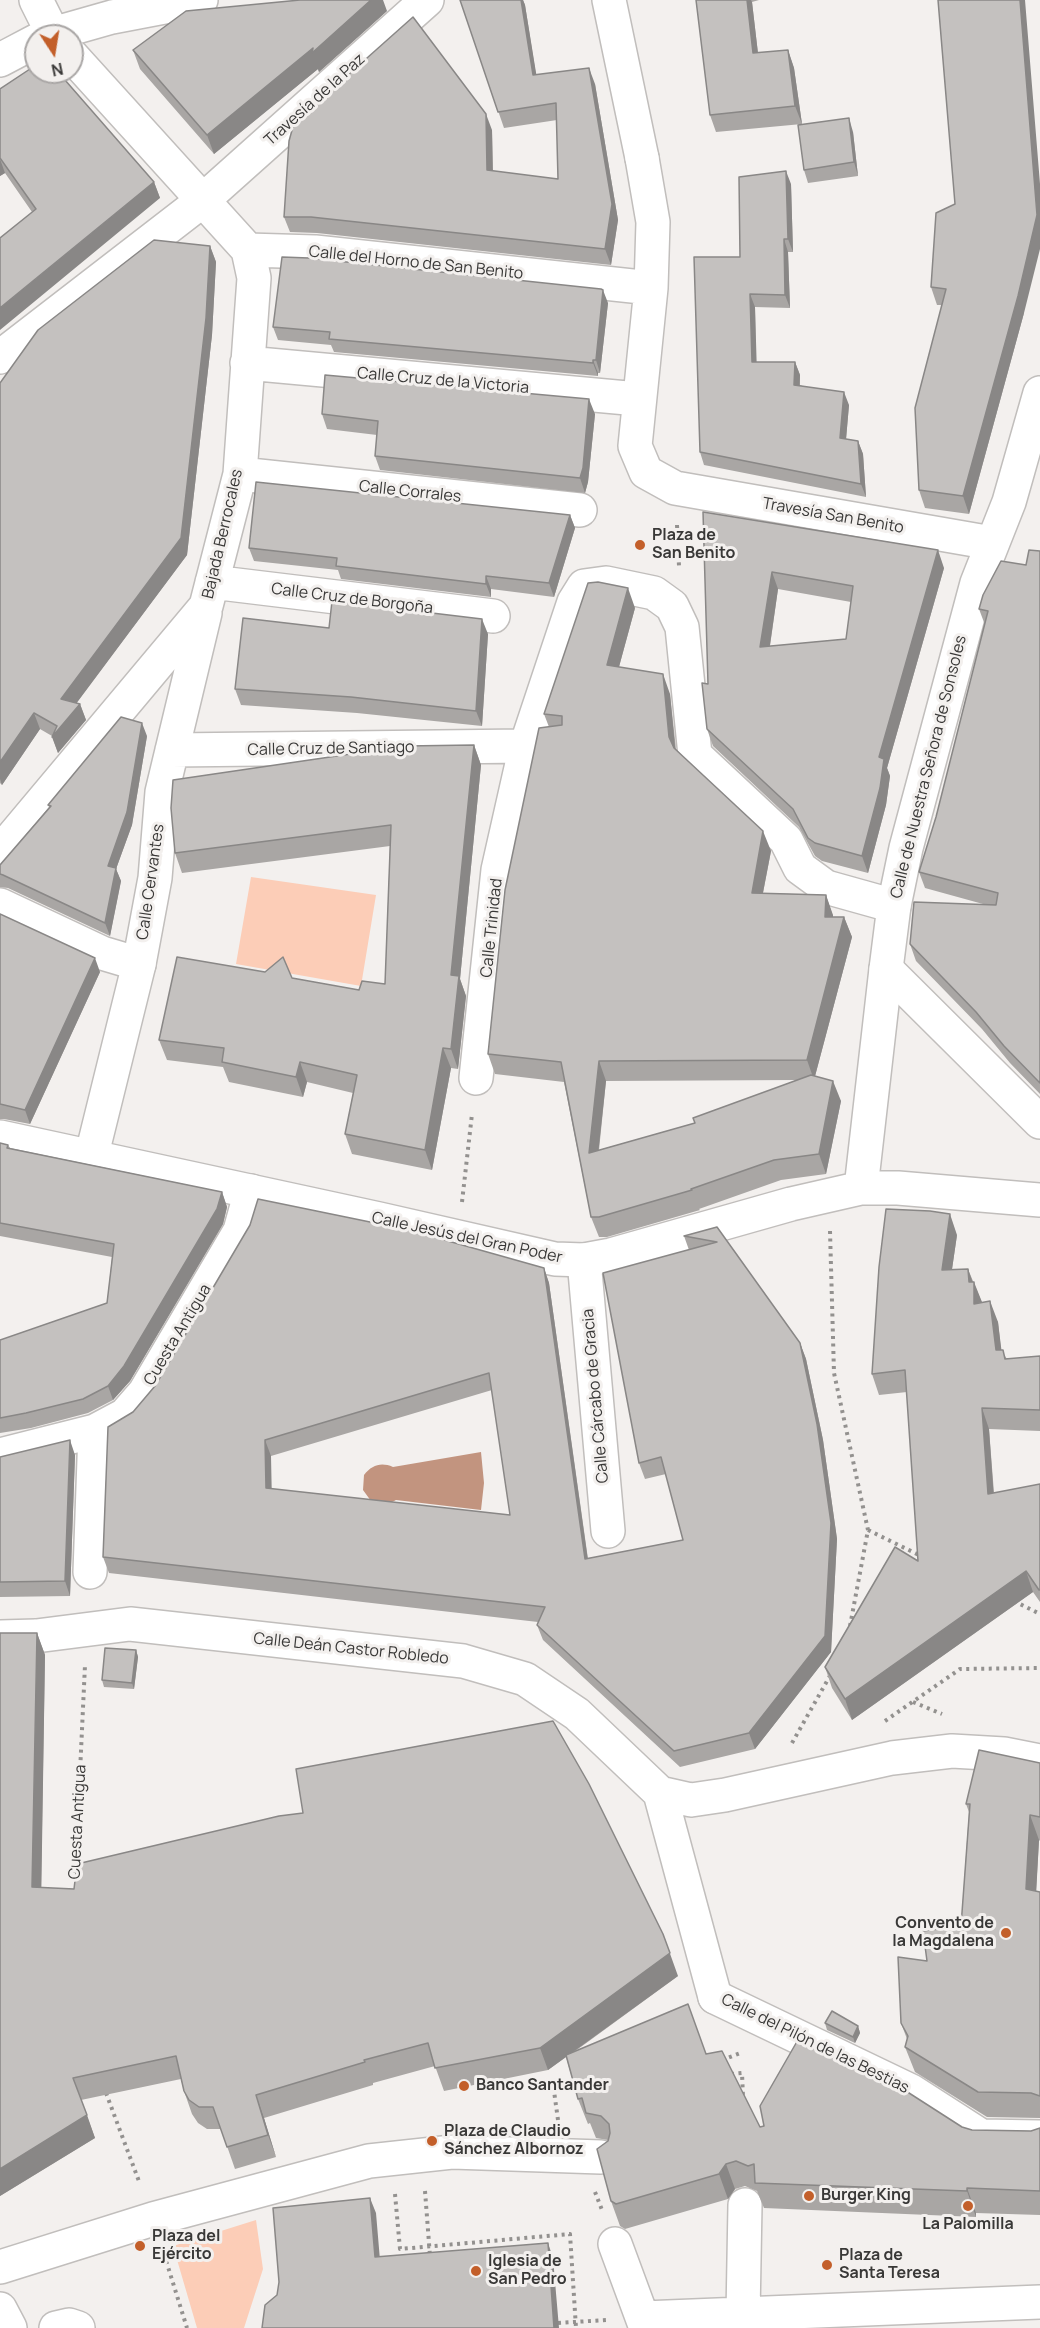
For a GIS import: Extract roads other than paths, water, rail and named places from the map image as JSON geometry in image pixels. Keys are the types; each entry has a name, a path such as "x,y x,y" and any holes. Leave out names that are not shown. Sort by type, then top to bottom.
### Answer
{"street":[{"path":"36,0 46,24"},
{"path":"84,30 151,9 201,0"},
{"name":"Travesía de la Paz","path":"0,357 202,201 428,0"},
{"path":"609,0 653,222 651,288 638,399"},
{"path":"0,60 24,51"},
{"path":"84,74 248,250"},
{"name":"Calle del Horno de San Benito","path":"248,250 315,252 651,288"},
{"name":"Bajada Berrocales","path":"5,836 209,594 240,474 254,278 248,250"},
{"name":"Calle Cruz de la Victoria","path":"247,363 638,399"},
{"name":"Calle de Nuestra Señora de Sonsoles","path":"861,1188 894,906 906,848 974,594 1009,502 1040,393"},
{"name":"Travesía San Benito","path":"638,399 635,446 646,472 675,489 992,543"},
{"name":"Calle Corrales","path":"240,474 580,510"},
{"name":"Calle Trinidad","path":"476,1078 498,870 526,746 574,602 584,586 606,583 654,593 672,606 682,627 695,755 786,840 800,868 826,887 894,906"},
{"name":"Calle Cruz de Borgoña","path":"209,594 493,616"},
{"name":"Calle Cervantes","path":"91,1158 139,964 154,878 162,792 209,594"},
{"name":"Calle Cruz de Santiago","path":"172,750 526,746"},
{"path":"0,905 102,953 139,964"},
{"path":"886,969 1040,1122"},
{"name":"Calle Jesús del Gran Poder","path":"0,1137 555,1259 584,1260 611,1255 829,1194 861,1188 898,1188 1040,1200"},
{"name":"Cuesta Antigua","path":"0,1455 95,1431 125,1415 145,1392 240,1231 251,1191"},
{"name":"Calle Cárcabo de Gracia","path":"584,1260 608,1531"},
{"path":"90,1572 95,1431"},
{"name":"Calle Deán Castor Robledo","path":"0,1637 36,1636 130,1624 463,1661 525,1679 577,1714 660,1793"},
{"path":"660,1793 691,1800 768,1786 892,1758 952,1751 1004,1754 1040,1761"},
{"name":"Calle del Pilón de las Bestias","path":"660,1793 715,1997 911,2091 981,2136 1040,2137"},
{"path":"0,2267 153,2219 369,2161 452,2152 601,2157"},
{"path":"743,2314 745,2205"},
{"path":"615,2244 645,2323 743,2314 1040,2302"},
{"path":"0,2309 10,2328"},
{"path":"56,2328 69,2325 78,2328"}],"place":[{"name":"Plaza de San Benito","path":"640,545"},
{"name":"Convento de la Magdalena","path":"1006,1933"},
{"name":"Banco Santander","path":"464,2086"},
{"name":"Plaza de Claudio Sánchez Albornoz","path":"432,2141"},
{"name":"Burger King","path":"809,2196"},
{"name":"La Palomilla","path":"968,2206"},
{"name":"Plaza del Ejército","path":"140,2246"},
{"name":"Plaza de Santa Teresa","path":"827,2265"},
{"name":"Iglesia de San Pedro","path":"476,2271"}]}
